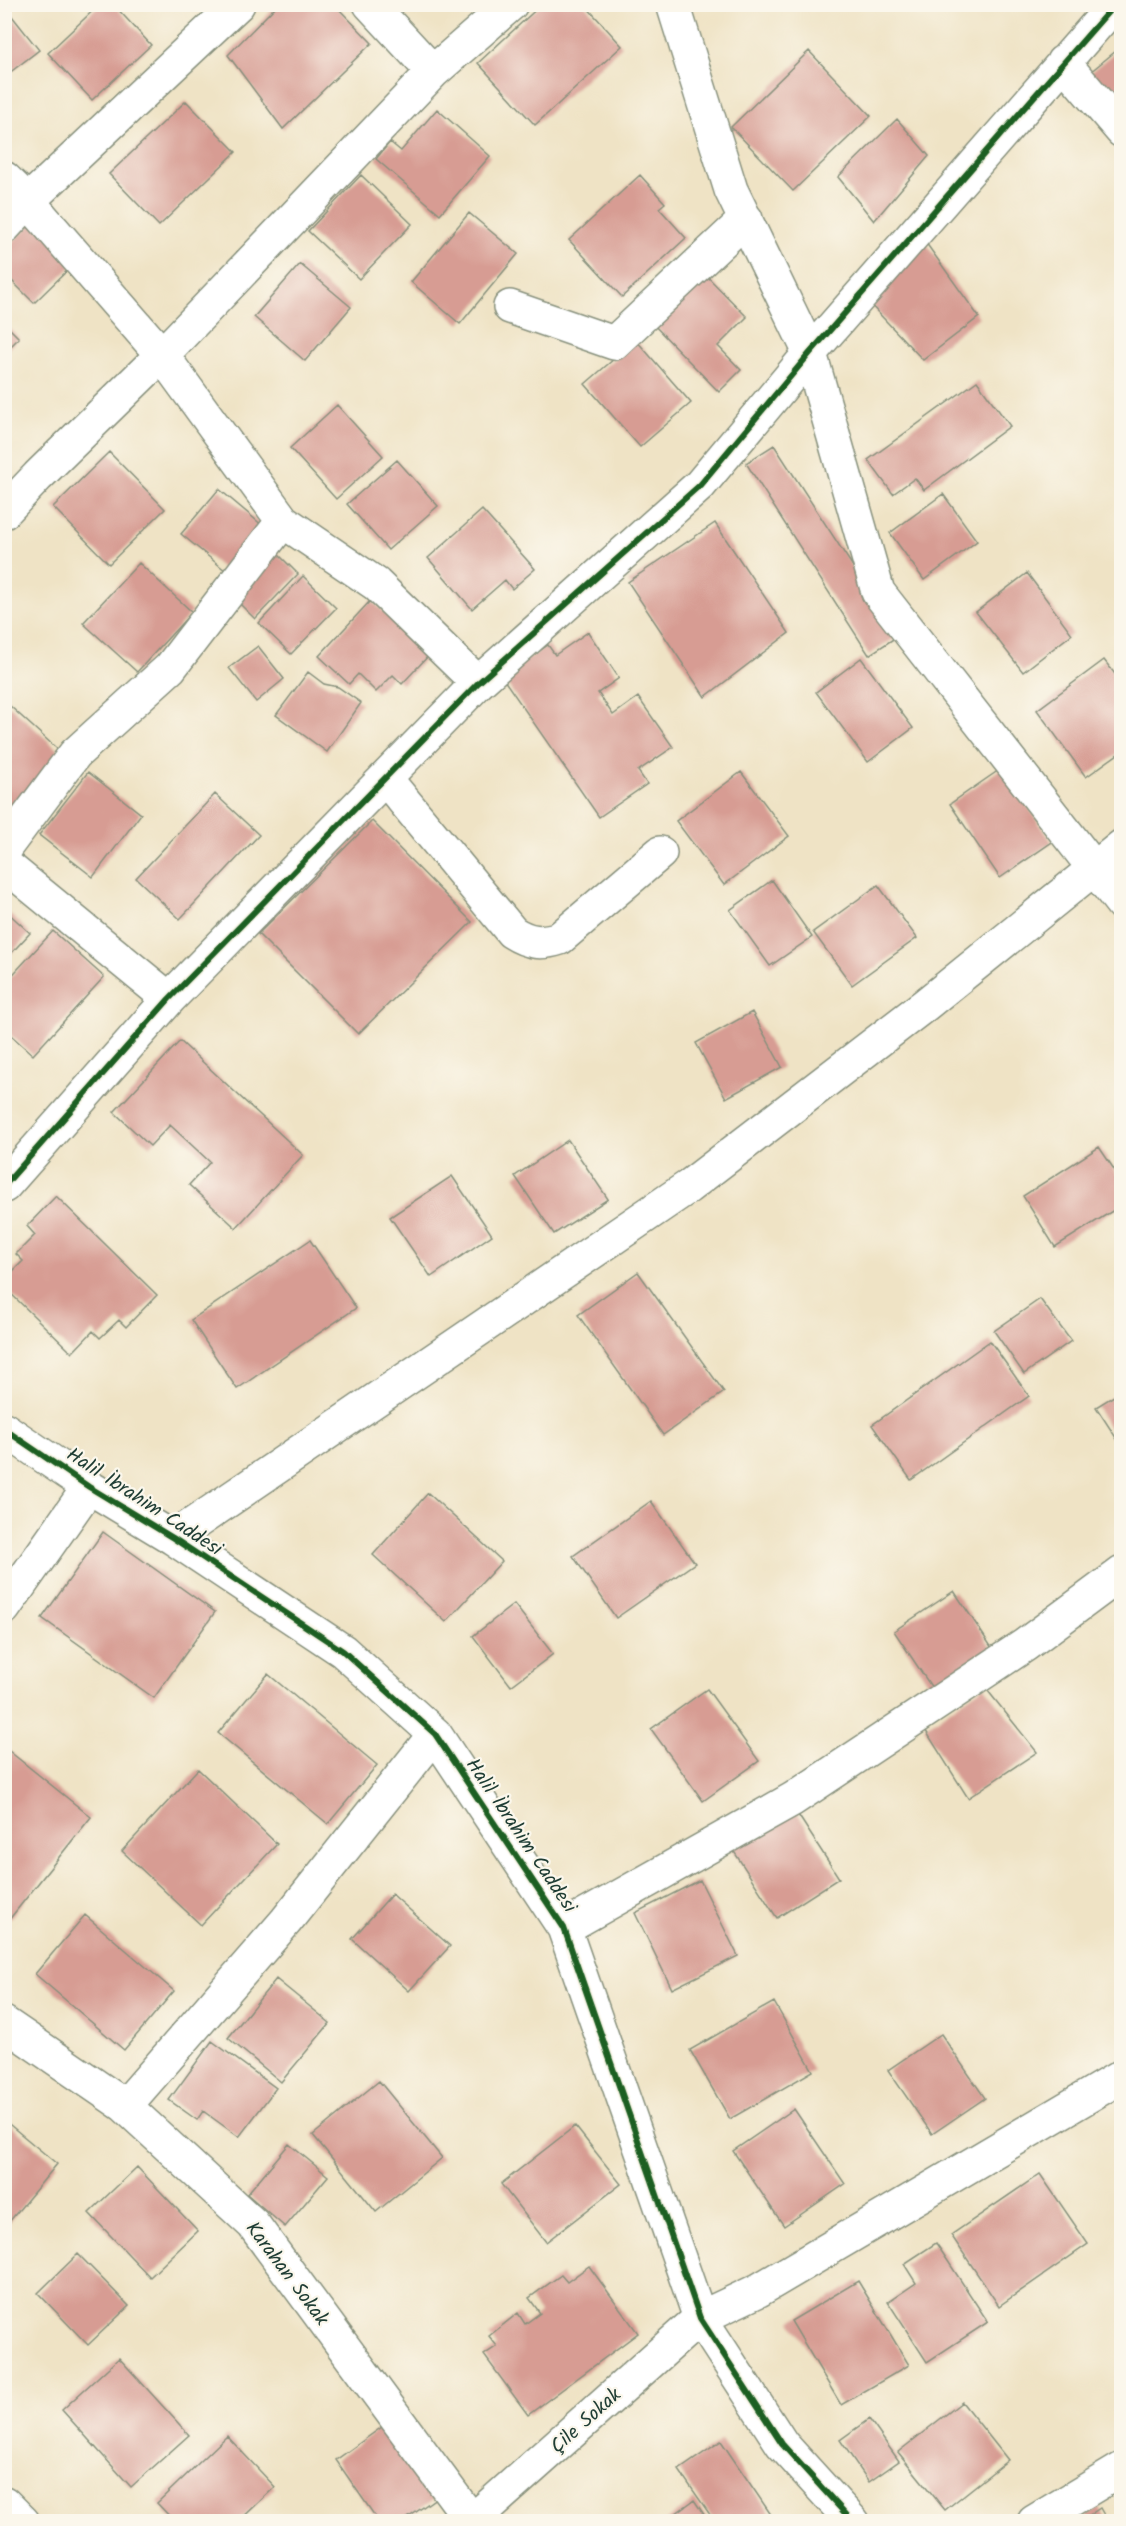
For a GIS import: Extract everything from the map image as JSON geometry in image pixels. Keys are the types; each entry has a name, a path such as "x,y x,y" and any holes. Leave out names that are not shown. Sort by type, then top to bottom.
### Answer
{"street":[{"path":"4,227 28,201 238,4"},
{"path":"370,4 433,72"},
{"path":"4,512 162,355 433,72 511,4"},
{"path":"673,4 731,189 810,353 878,592 1122,904"},
{"path":"4,1186 170,999 478,683 700,485 810,353 1115,4"},
{"path":"1063,62 1122,131"},
{"path":"4,178 28,201 162,355 283,521 376,584 478,683"},
{"path":"510,308 614,343 746,219"},
{"path":"4,849 75,754 170,668 283,521"},
{"path":"386,778 505,924 521,938 531,942 546,943 560,938 660,853"},
{"path":"173,1538 688,1186 925,1005 1122,846"},
{"path":"4,864 170,999"},
{"name":"Halil İbrahim Caddesi","path":"4,1429 89,1487 173,1538 343,1652 435,1734 564,1928 700,2318 782,2444 853,2522"},
{"path":"4,1608 89,1487"},
{"path":"564,1928 793,1800 1025,1645 1122,1573"},
{"path":"125,2106 286,1921 435,1734"},
{"name":"Karahan Sokak","path":"4,2023 125,2106 253,2224 471,2521"},
{"name":"Çile Sokak","path":"471,2521 700,2318 759,2290 1122,2076"},
{"path":"1034,2522 1122,2469"},
{"path":"4,2503 23,2522"}],"building":[{"path":"100,4 113,4 151,45 92,100 48,53"},
{"path":"278,4 334,4 372,43 283,129 228,55"},
{"path":"542,4 584,4 622,46 535,125 478,63"},
{"path":"4,6 39,50 4,77"},
{"path":"1122,46 1122,106 1089,73"},
{"path":"809,51 871,116 793,191 731,127"},
{"path":"186,101 236,152 159,226 109,174"},
{"path":"437,109 490,156 440,214 376,159 390,142 401,151"},
{"path":"897,119 929,156 874,221 838,177"},
{"path":"361,175 412,224 359,279 308,231"},
{"path":"640,175 665,203 659,208 686,238 622,297 569,240"},
{"path":"469,213 518,254 460,324 411,282"},
{"path":"34,221 75,263 34,303 4,273 4,250"},
{"path":"926,243 979,317 923,360 868,302"},
{"path":"300,264 351,307 305,361 254,317"},
{"path":"702,271 747,317 718,346 741,370 719,392 650,321"},
{"path":"4,323 19,338 4,353"},
{"path":"636,340 691,403 640,447 585,384"},
{"path":"977,381 1010,426 924,490 915,478 893,494 868,460"},
{"path":"337,405 383,456 336,499 290,448"},
{"path":"774,445 898,636 869,655 746,463"},
{"path":"109,452 165,509 109,564 53,507"},
{"path":"397,460 438,506 388,550 347,504"},
{"path":"219,489 263,526 226,571 181,534"},
{"path":"943,494 977,541 924,580 890,533"},
{"path":"482,510 535,569 512,589 505,580 472,609 428,558"},
{"path":"715,523 789,633 705,697 628,582"},
{"path":"274,550 298,574 255,619 231,595"},
{"path":"139,563 192,612 137,672 83,623"},
{"path":"1027,573 1072,634 1023,672 976,612"},
{"path":"303,576 336,608 291,654 259,623"},
{"path":"371,600 430,654 402,684 393,675 376,692 358,674 349,684 319,656"},
{"path":"588,632 619,678 598,693 613,715 638,697 673,747 638,771 647,784 599,817 502,677 548,645 555,655"},
{"path":"258,646 284,679 256,702 229,668"},
{"path":"861,658 913,728 868,762 816,692"},
{"path":"1104,660 1122,683 1122,751 1086,777 1037,710"},
{"path":"308,672 324,684 338,687 361,703 327,752 276,715"},
{"path":"10,706 66,757 14,815 4,806 4,712"},
{"path":"1002,768 1052,842 1000,878 950,804"},
{"path":"88,772 141,814 93,877 39,835"},
{"path":"741,772 789,836 724,885 676,821"},
{"path":"215,794 259,835 180,919 136,878"},
{"path":"372,821 472,922 358,1034 258,934"},
{"path":"772,880 812,937 770,966 730,910"},
{"path":"878,885 917,938 852,985 813,932"},
{"path":"4,909 30,933 4,961"},
{"path":"53,931 104,977 33,1055 4,1029 4,984"},
{"path":"752,1012 782,1067 726,1098 696,1043"},
{"path":"180,1041 303,1155 236,1228 189,1185 210,1162 170,1125 150,1146 114,1112"},
{"path":"568,1140 608,1199 554,1234 515,1176"},
{"path":"1099,1147 1122,1181 1122,1205 1055,1247 1023,1196"},
{"path":"452,1176 492,1235 431,1277 390,1217"},
{"path":"56,1196 157,1295 126,1327 119,1320 100,1338 93,1331 72,1353 4,1287 4,1280 23,1261 16,1254 35,1235 27,1226"},
{"path":"310,1240 356,1308 237,1389 191,1320"},
{"path":"638,1272 724,1392 663,1435 578,1315"},
{"path":"1040,1299 1071,1341 1024,1374 994,1331"},
{"path":"990,1341 1029,1396 911,1480 872,1425"},
{"path":"1122,1391 1122,1447 1096,1407"},
{"path":"428,1493 502,1561 446,1622 373,1555"},
{"path":"651,1501 695,1563 616,1618 573,1556"},
{"path":"103,1532 215,1612 154,1698 42,1618"},
{"path":"954,1591 992,1648 932,1688 894,1631"},
{"path":"514,1604 553,1654 511,1686 473,1636"},
{"path":"268,1674 377,1765 328,1824 218,1733"},
{"path":"984,1686 1037,1752 968,1798 924,1728"},
{"path":"707,1689 759,1761 703,1801 651,1729"},
{"path":"4,1747 91,1817 4,1926"},
{"path":"198,1769 277,1844 201,1925 122,1851"},
{"path":"793,1807 839,1878 777,1918 731,1847"},
{"path":"700,1880 738,1956 672,1989 635,1913"},
{"path":"392,1894 450,1946 409,1991 352,1939"},
{"path":"85,1915 174,1991 124,2050 35,1974"},
{"path":"276,1979 330,2023 281,2082 228,2038"},
{"path":"774,2002 813,2071 730,2119 690,2050"},
{"path":"941,2034 985,2098 932,2134 888,2070"},
{"path":"212,2041 276,2088 239,2137 203,2111 197,2120 169,2100"},
{"path":"379,2081 442,2158 376,2212 313,2135"},
{"path":"794,2109 845,2184 784,2226 733,2151"},
{"path":"4,2120 57,2164 4,2228"},
{"path":"575,2126 621,2184 546,2242 501,2184"},
{"path":"289,2144 328,2176 285,2227 247,2194"},
{"path":"137,2167 198,2231 150,2277 89,2213"},
{"path":"1040,2174 1088,2244 999,2306 951,2235"},
{"path":"936,2243 988,2322 927,2362 888,2302 916,2283 904,2264"},
{"path":"78,2254 129,2306 88,2345 38,2293"},
{"path":"589,2266 638,2333 528,2415 484,2355 497,2346 489,2336 518,2313 525,2324 540,2313 529,2298 561,2275 567,2282"},
{"path":"858,2281 909,2365 841,2405 791,2321"},
{"path":"119,2358 189,2435 131,2487 62,2410"},
{"path":"962,2402 1008,2460 945,2510 898,2452"},
{"path":"869,2419 899,2461 869,2482 840,2440"},
{"path":"389,2422 440,2495 402,2522 379,2522 336,2460"},
{"path":"227,2436 275,2487 238,2522 175,2522 157,2503"},
{"path":"721,2441 776,2522 715,2522 679,2470"},
{"path":"694,2500 709,2522 664,2522"},
{"path":"1100,2508 1108,2522 1079,2522"}],"cycle path":[{"path":"4,1186 169,999 478,683 700,485 810,353 1115,4"},
{"path":"4,1429 89,1487 173,1538 343,1651 435,1734 564,1928 700,2318 782,2444 853,2522"}]}
